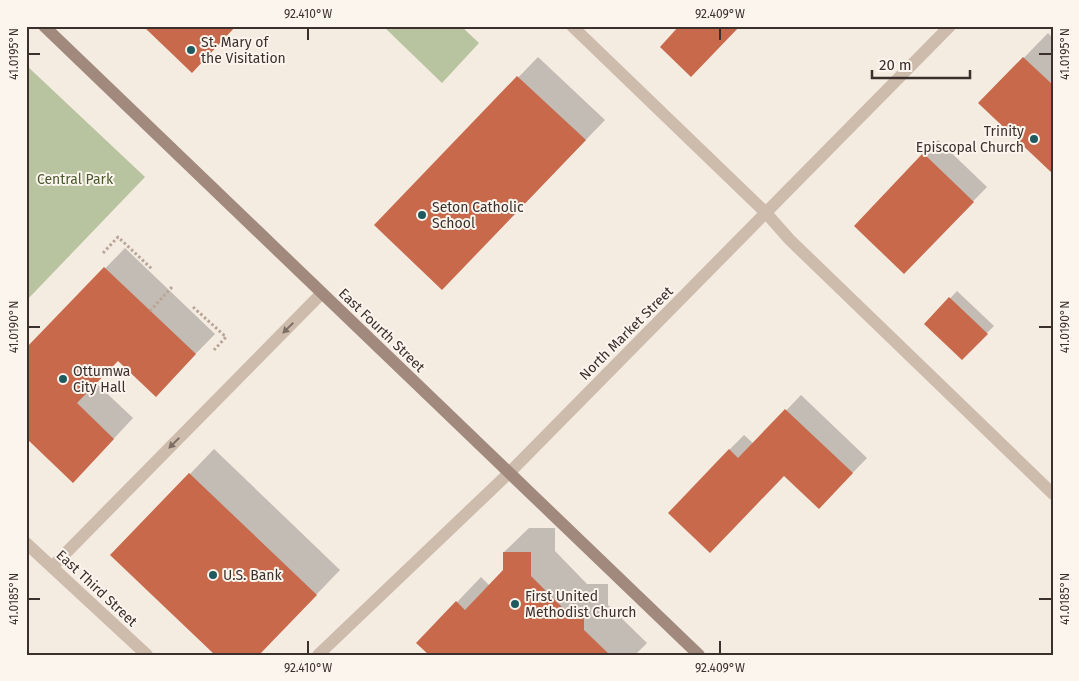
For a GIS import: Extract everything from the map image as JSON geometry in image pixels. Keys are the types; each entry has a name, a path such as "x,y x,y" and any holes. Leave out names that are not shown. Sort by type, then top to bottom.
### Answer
{"main road":[{"name":"East Fourth Street","path":"44,26 699,655"}],"street":[{"path":"572,26 1053,494"},
{"name":"North Market Street","path":"318,655 509,473 950,26"},
{"path":"52,567 322,293"},
{"name":"East Third Street","path":"26,543 147,655"}],"path":[{"path":"103,253 118,237 152,269"},
{"path":"150,311 172,287"},
{"path":"193,308 226,337 214,350"}],"green space":[{"path":"383,26 461,26 479,43 442,83"},
{"name":"Central Park","path":"26,65 145,177 26,301"}],"building":[{"name":"St. Mary of the Visitation","path":"143,26 236,26 192,73"},
{"path":"679,26 740,26 691,77 660,47"},
{"name":"Trinity Episcopal Church","path":"1023,57 1053,85 1053,174 978,103"},
{"path":"517,76 586,140 442,290 374,225"},
{"path":"923,153 974,202 904,274 854,226"},
{"name":"Ottumwa City Hall","path":"104,267 196,354 156,397 118,361 77,403 114,439 73,483 26,438 26,348"},
{"path":"949,297 988,334 962,360 924,324"},
{"path":"785,409 853,473 819,509 784,476 710,553 668,513 729,449 738,458"},
{"name":"U.S. Bank","path":"189,473 317,595 259,655 215,655 110,555"},
{"name":"First United Methodist Church","path":"503,552 531,552 531,576 563,608 584,608 584,630 610,655 429,655 416,643 456,601 465,610 503,570"}],"place":[{"name":"St. Mary of the Visitation","path":"191,50"},
{"name":"Trinity Episcopal Church","path":"1034,139"},
{"name":"Seton Catholic School","path":"422,215"},
{"name":"Ottumwa City Hall","path":"63,379"},
{"name":"U.S. Bank","path":"213,575"},
{"name":"First United Methodist Church","path":"515,604"}]}
